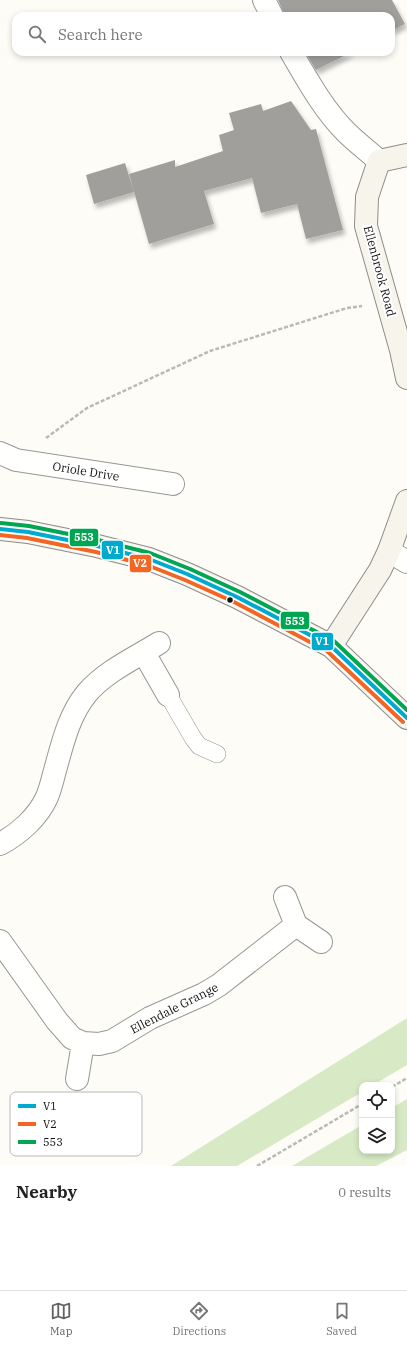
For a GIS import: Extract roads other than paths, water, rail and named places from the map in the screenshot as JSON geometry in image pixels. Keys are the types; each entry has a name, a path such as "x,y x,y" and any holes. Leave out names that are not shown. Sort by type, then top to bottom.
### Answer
{"main road":[{"path":"379,161 407,155"},
{"name":"Ellenbrook Road","path":"379,161 366,197 366,226 402,350 407,378"},
{"path":"331,646 380,570 398,557 407,500"},
{"path":"0,529 28,532 149,559 187,574 237,597 331,646 407,718"}],"street":[{"path":"264,0 270,12"},
{"path":"293,56 312,88 345,131 379,161"},
{"name":"Oriole Drive","path":"8,456 173,484"},
{"path":"0,844 24,828 39,811 47,797 68,726 76,710 100,679 152,648 168,695"},
{"path":"285,897 296,925 321,942"},
{"name":"Ellendale Grange","path":"83,1043 99,1044 112,1041 150,1018 204,994 219,985 296,925"},
{"path":"0,941 57,1021 72,1038 83,1043 77,1080"}],"lane":[{"path":"168,695 199,746 217,754"}]}
